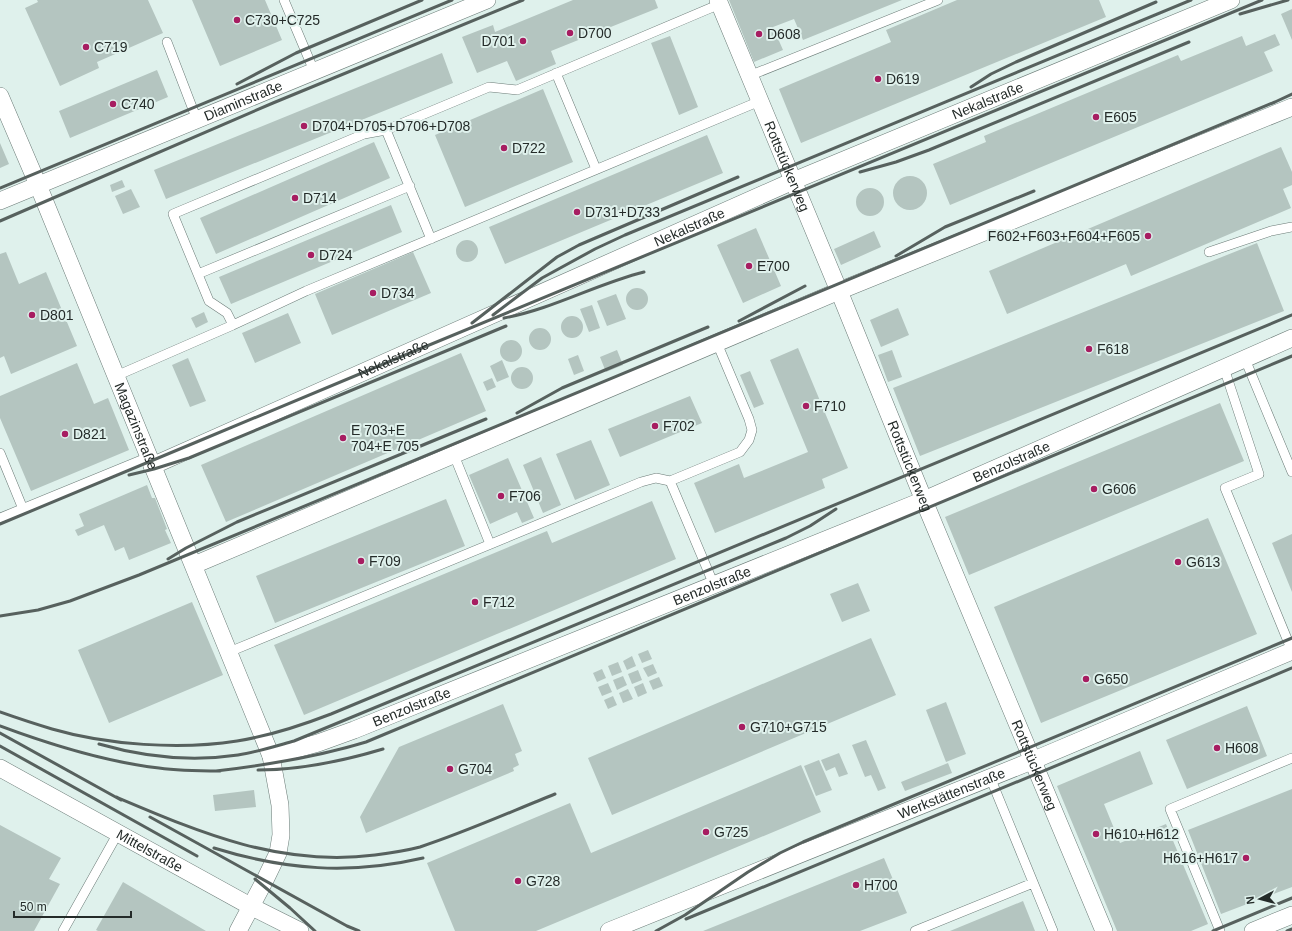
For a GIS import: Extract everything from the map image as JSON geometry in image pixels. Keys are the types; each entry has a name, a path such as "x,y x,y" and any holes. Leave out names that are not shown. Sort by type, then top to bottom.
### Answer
{"street":[{"name":"Diaminstraße","path":"0,201 487,0"},
{"name":"Nekalstraße","path":"150,462 793,181 1231,0"},
{"name":"Rottstückerweg","path":"719,2 924,500 1034,760 1104,931"},
{"name":"Magazinstraße","path":"0,96 38,185 271,756"},
{"path":"194,565 839,292 1292,107"},
{"name":"Benzolstraße","path":"271,756 318,743 354,730 924,500 1292,338"},
{"name":"Werkstättenstraße","path":"609,931 1034,760 1292,651"},
{"path":"238,931 252,907 278,853 280,835 280,805 271,756"},
{"name":"Mittelstraße","path":"0,768 252,907 300,931"},
{"path":"1253,931 1283,922"}],"lane":[{"path":"284,0 314,71"},
{"path":"749,76 938,0"},
{"path":"233,325 227,313 209,301 174,214 364,134 386,130 489,87 517,90 719,2"},
{"path":"167,42 197,120"},
{"path":"556,73 596,169"},
{"path":"116,376 306,292 760,101"},
{"path":"386,130 431,239"},
{"path":"198,274 410,186"},
{"path":"1209,252 1292,226"},
{"path":"229,652 641,482 656,478 670,481 740,452 749,440 752,430 749,419 717,343"},
{"path":"1245,358 1288,453 1292,472"},
{"path":"1224,368 1259,474 1225,488 1292,651"},
{"path":"0,453 24,509"},
{"path":"454,455 490,544"},
{"path":"0,518 150,462"},
{"path":"670,481 714,585"},
{"path":"1220,931 1170,809 1292,758"},
{"path":"990,777 1053,931"},
{"path":"63,931 118,833"},
{"path":"915,931 1033,883"}],"building":[{"name":"C719","path":"37,0 148,0 163,33 97,62 99,68 60,86 25,8 38,2"},
{"name":"C730+C725","path":"192,0 265,0 282,40 220,66"},
{"path":"573,0 655,0 658,8 551,51 556,64 516,81 507,61 477,73 462,37 493,25 495,32"},
{"name":"D608","path":"729,0 902,0 803,40 794,19 773,27 783,50 754,62"},
{"name":"D619","path":"957,0 1099,0 1106,17 801,143 779,89 891,42 886,30"},
{"path":"1292,9 1292,40 1281,14"},
{"name":"E605","path":"1275,34 1280,45 1264,52 1273,71 950,205 933,164 986,142 984,136 1178,55 1181,61 1242,36 1246,46"},
{"path":"670,36 698,107 679,115 651,43"},
{"name":"D704+D705+D706+D708","path":"442,53 453,83 166,199 154,170"},
{"name":"C740","path":"157,70 168,97 70,138 59,111"},
{"name":"D722","path":"543,89 573,162 465,207 435,135"},
{"name":"D731+D733","path":"707,135 723,173 505,264 489,227"},
{"name":"D714","path":"374,142 390,178 216,254 200,218"},
{"path":"0,143 9,164 0,168"},
{"name":"F602+F603+F604+F605","path":"1281,147 1292,172 1292,185 1283,189 1291,208 1131,276 1126,264 1007,314 989,271"},
{"path":"910,176 922,181 927,193 922,205 910,210 898,205 893,193 898,181"},
{"path":"122,180 125,187 112,192 110,185"},
{"path":"870,188 880,192 884,202 880,212 870,216 860,212 856,202 860,192"},
{"path":"131,189 140,207 123,214 115,196"},
{"name":"D724","path":"391,205 402,232 231,304 219,277"},
{"name":"E700","path":"756,228 781,286 743,303 717,245"},
{"path":"874,231 881,247 841,265 834,249"},
{"path":"467,240 475,243 478,251 475,259 467,262 459,259 456,251 459,243"},
{"name":"F618","path":"1257,243 1284,311 920,456 893,388"},
{"name":"D801","path":"6,252 19,284 46,272 77,346 11,374 4,356 0,358 0,254"},
{"name":"D734","path":"413,252 431,293 332,335 315,294"},
{"path":"637,288 645,291 648,299 645,307 637,310 629,307 626,299 629,291"},
{"path":"616,294 626,319 607,326 597,301"},
{"path":"592,305 600,328 589,332 580,309"},
{"path":"898,308 909,335 881,347 870,320"},
{"path":"204,312 208,322 196,328 191,318"},
{"path":"288,313 301,343 255,363 242,333"},
{"path":"572,316 580,319 583,327 580,335 572,338 564,335 561,327 564,319"},
{"path":"540,328 548,331 551,339 548,347 540,350 532,347 529,339 532,331"},
{"path":"511,340 519,343 522,351 519,359 511,362 503,359 500,351 503,343"},
{"name":"F710","path":"798,348 848,468 822,479 825,488 715,533 694,483 739,464 744,478 808,452 770,360"},
{"path":"617,350 623,365 606,372 600,357"},
{"path":"892,350 902,377 888,382 878,355"},
{"name":"E 703+E 704+E 705","path":"461,353 486,411 226,522 201,465"},
{"path":"578,355 584,371 574,375 568,359"},
{"path":"188,358 206,401 190,407 172,365"},
{"path":"502,360 509,377 497,382 490,366"},
{"name":"D821","path":"77,363 94,404 108,398 129,450 31,491 0,418 0,396"},
{"path":"522,367 530,370 533,378 530,386 522,389 514,386 511,378 514,370"},
{"path":"750,371 764,404 754,408 740,375"},
{"path":"492,378 496,387 487,391 483,382"},
{"name":"F702","path":"690,396 702,423 620,457 608,429"},
{"name":"G606","path":"1220,403 1244,461 969,575 945,517"},
{"path":"591,440 610,485 575,500 556,454"},
{"path":"541,457 561,505 543,513 523,465"},
{"name":"F706","path":"508,458 534,518 522,523 517,512 490,524 469,475"},
{"path":"147,485 152,498 155,498 167,529 165,530 171,543 129,560 124,547 115,551 104,525 78,536 75,530 84,526 79,514"},
{"name":"F709","path":"446,499 465,546 275,623 256,576"},
{"name":"F712","path":"652,501 676,559 304,715 274,645 547,531 552,543"},
{"name":"G650","path":"1208,518 1257,634 1041,723 994,607"},
{"path":"1292,534 1292,592 1272,543"},
{"path":"858,583 870,611 842,622 830,594"},
{"path":"192,602 223,675 109,723 78,650"},
{"name":"G710+G715","path":"871,638 896,695 612,815 588,758"},
{"path":"648,650 652,659 642,663 638,654"},
{"path":"632,656 636,666 627,670 623,661"},
{"path":"618,662 622,672 612,676 608,666"},
{"path":"653,664 657,673 648,677 643,668"},
{"path":"602,669 606,678 597,682 593,673"},
{"path":"638,670 642,680 632,684 628,674"},
{"path":"623,676 627,685 617,690 613,680"},
{"path":"659,677 663,686 653,690 649,681"},
{"path":"608,683 612,692 602,696 598,687"},
{"path":"643,683 647,693 638,697 634,687"},
{"path":"628,689 633,699 623,703 619,693"},
{"path":"613,696 617,705 608,709 604,700"},
{"path":"946,702 966,754 946,762 926,710"},
{"name":"G704","path":"503,704 522,751 515,754 519,765 513,768 514,771 366,833 360,817 399,747"},
{"name":"H608","path":"1247,706 1267,756 1187,789 1166,740"},
{"path":"866,740 886,788 878,791 871,775 865,777 852,745"},
{"name":"H610+H612","path":"1140,751 1153,784 1104,804 1120,843 1166,824 1208,924 1191,931 1117,931 1057,786"},
{"path":"839,753 848,774 839,777 835,767 826,771 821,760"},
{"path":"819,760 832,790 816,796 804,766"},
{"path":"948,763 952,773 905,791 901,782"},
{"path":"801,765 821,812 536,931 455,931 427,863 570,803 591,853"},
{"name":"H616+H617","path":"1292,789 1292,887 1221,914 1188,830"},
{"path":"254,790 256,807 215,811 213,795"},
{"path":"0,825 61,858 49,879 60,884 34,931 0,931"},
{"name":"H700","path":"884,858 907,913 860,931 703,931"},
{"path":"123,882 206,931 96,930"},
{"path":"1023,901 1035,931 950,931"}],"railway":[{"path":"237,84 296,53 422,0"},
{"path":"0,188 452,0"},
{"path":"0,221 273,103 523,0"},
{"path":"493,315 542,278 595,249 625,235 1191,0"},
{"path":"0,524 1262,0"},
{"path":"1240,14 1288,0"},
{"path":"971,87 991,74 1016,62 1156,2"},
{"path":"860,172 896,162 929,150 1189,42"},
{"path":"0,616 38,610 70,601 139,575 1292,94"},
{"path":"472,323 557,257 579,245 738,177"},
{"path":"896,256 945,227 1034,191"},
{"path":"504,318 540,309 609,283 644,272"},
{"path":"739,321 805,286"},
{"path":"0,712 46,727 96,739 168,745 215,744 237,741 308,723 1292,315"},
{"path":"129,475 189,458 506,326"},
{"path":"517,413 562,388 708,327"},
{"path":"216,771 292,760 366,742 1292,356"},
{"path":"168,559 237,522 486,419 401,454"},
{"path":"99,744 150,755 203,758 245,754 294,741 786,538 810,526 836,509"},
{"path":"656,931 685,915 748,872 780,853 803,842 1292,638"},
{"path":"686,919 1292,668"},
{"path":"0,726 58,746 119,762 174,770 220,771"},
{"path":"0,733 121,800"},
{"path":"0,746 197,856"},
{"path":"258,770 305,767 383,749"},
{"path":"116,797 179,823 242,844 306,856 340,857 375,855 420,847 555,794"},
{"path":"150,817 347,926 359,931"},
{"path":"214,848 266,861 318,868 370,867 423,858"},
{"path":"255,879 315,931"},
{"path":"1213,931 1292,898"},
{"path":"1287,931 1292,929"}],"place":[{"name":"C730+C725","path":"237,20"},
{"name":"D700","path":"570,33"},
{"name":"D608","path":"759,34"},
{"name":"D701","path":"523,41"},
{"name":"C719","path":"86,47"},
{"name":"D619","path":"878,79"},
{"name":"C740","path":"113,104"},
{"name":"E605","path":"1096,117"},
{"name":"D704+D705+D706+D708","path":"304,126"},
{"name":"D722","path":"504,148"},
{"name":"D714","path":"295,198"},
{"name":"D731+D733","path":"577,212"},
{"name":"F602+F603+F604+F605","path":"1148,236"},
{"name":"D724","path":"311,255"},
{"name":"E700","path":"749,266"},
{"name":"D734","path":"373,293"},
{"name":"D801","path":"32,315"},
{"name":"F618","path":"1089,349"},
{"name":"F710","path":"806,406"},
{"name":"F702","path":"655,426"},
{"name":"D821","path":"65,434"},
{"name":"E 703+E 704+E 705","path":"343,438"},
{"name":"G606","path":"1094,489"},
{"name":"F706","path":"501,496"},
{"name":"F709","path":"361,561"},
{"name":"G613","path":"1178,562"},
{"name":"F712","path":"475,602"},
{"name":"G650","path":"1086,679"},
{"name":"G710+G715","path":"742,727"},
{"name":"H608","path":"1217,748"},
{"name":"G704","path":"450,769"},
{"name":"G725","path":"706,832"},
{"name":"H610+H612","path":"1096,834"},
{"name":"H616+H617","path":"1246,858"},
{"name":"G728","path":"518,881"},
{"name":"H700","path":"856,885"}]}
